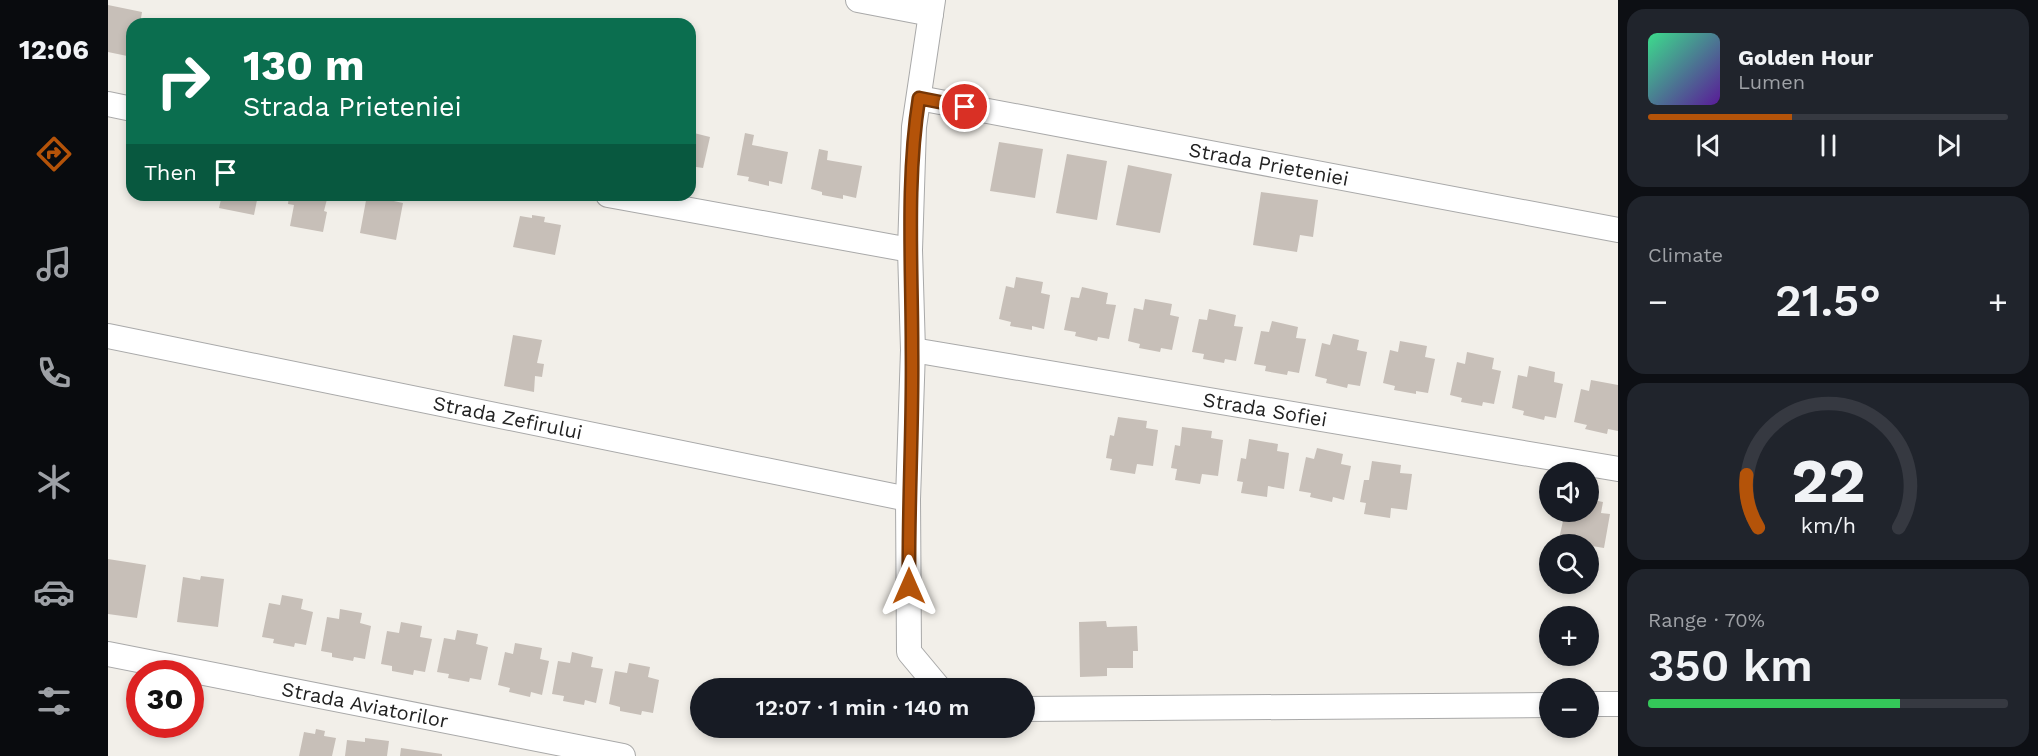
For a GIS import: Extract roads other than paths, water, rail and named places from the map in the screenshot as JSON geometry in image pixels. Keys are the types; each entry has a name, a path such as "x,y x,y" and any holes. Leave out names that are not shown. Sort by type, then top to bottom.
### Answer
{"street":[{"path":"858,0 932,7 914,127 910,250 912,350 908,499 909,652 931,678"},
{"name":"Strada Prieteniei","path":"919,98 1618,230"},
{"path":"108,104 126,108"},
{"path":"641,201 910,250"},
{"name":"Strada Zefirului","path":"108,336 908,499"},
{"name":"Strada Sofiei","path":"912,350 1618,469"},
{"name":"Strada Aviatorilor","path":"108,654 623,756"},
{"path":"1599,704 1618,704"},
{"path":"1035,709 1539,705"}]}
